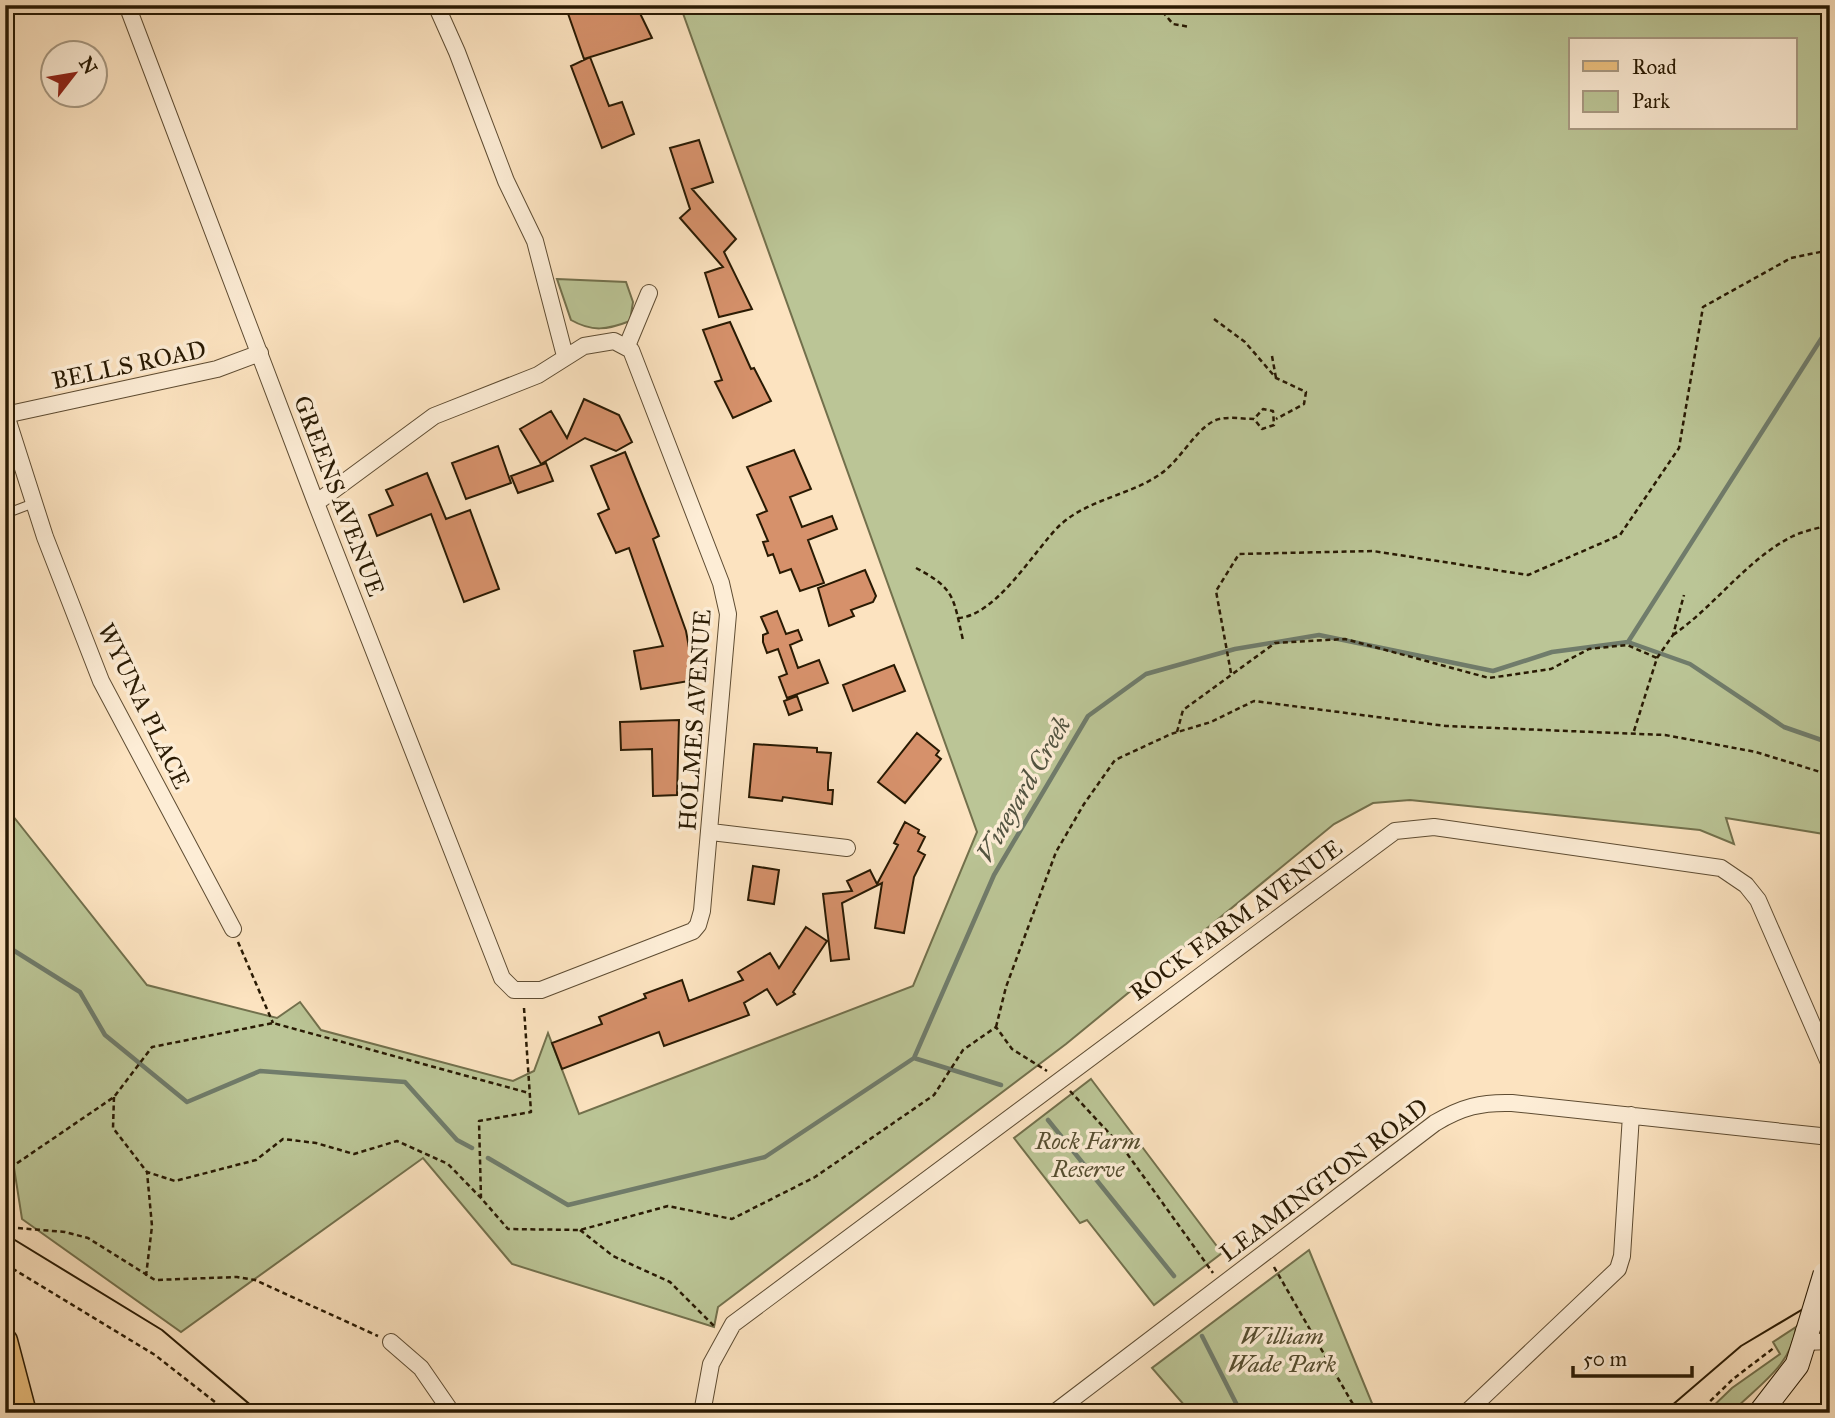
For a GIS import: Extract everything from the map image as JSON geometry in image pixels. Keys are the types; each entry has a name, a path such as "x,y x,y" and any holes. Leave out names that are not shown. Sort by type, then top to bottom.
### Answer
{"main road":[{"path":"1760,1413 1791,1374 1807,1336 1827,1268"},
{"path":"5,1340 24,1413"}],"street":[{"name":"GREENS AVENUE","path":"127,5 497,969 508,986 523,1000"},
{"path":"436,5 457,52 506,181 535,241 565,356"},
{"path":"316,503 434,416 538,375 584,346 606,341 627,346 649,293"},
{"name":"HOLMES AVENUE","path":"523,1000 541,990 693,931 701,918 728,630 726,598 634,355 627,346"},
{"name":"BELLS ROAD","path":"5,415 217,369 260,353"},
{"name":"WYUNA PLACE","path":"5,415 34,503 101,681 233,929"},
{"name":"ROCK FARM AVENUE","path":"702,1413 711,1364 724,1336 733,1324 1059,1078 1395,831 1434,827 1721,868 1746,885 1758,900 1830,1065"},
{"path":"711,832 847,848"},
{"name":"LEAMINGTON ROAD","path":"1054,1413 1435,1123 1458,1109 1474,1104 1512,1103 1830,1137"},
{"path":"1466,1413 1618,1269 1622,1256 1630,1115"},
{"path":"1807,1336 1830,1341"},
{"path":"391,1342 421,1367 452,1413"}],"lane":[{"path":"5,514 34,503"}],"path":[{"path":"1157,5 1173,24 1190,27"},
{"path":"1231,673 1216,591 1239,554 1373,551 1528,575 1620,535 1679,448 1703,307 1791,258 1830,250"},
{"path":"1214,319 1245,342 1276,378 1301,387 1308,397 1304,404 1276,419"},
{"path":"1272,356 1276,378"},
{"path":"958,618 975,614 1014,581 1066,520 1100,499 1160,475 1209,423 1226,418 1254,419 1268,408 1273,411 1276,419 1269,429 1262,429 1254,419"},
{"path":"1673,635 1700,616 1727,588 1793,536 1830,525"},
{"path":"916,568 944,584 958,618 963,640"},
{"path":"1634,732 1657,659 1673,635 1684,595"},
{"path":"1177,732 1183,710 1275,643 1345,639 1489,678 1551,669 1589,649 1627,645 1657,659"},
{"path":"114,1097 113,1128 148,1172 175,1181 256,1160 283,1139 316,1143 354,1154 397,1142 448,1164 508,1229 580,1230 668,1206 732,1219 815,1177 934,1095 963,1050 996,1027 1006,987 1056,852 1084,804 1115,760 1177,732 1211,722 1254,701 1446,726 1634,732 1756,752 1830,775"},
{"path":"233,929 273,1023"},
{"path":"481,1198 479,1121 531,1112 523,1000"},
{"path":"10,1168 114,1097 152,1047 273,1023 529,1093"},
{"path":"996,1027 1012,1049 1059,1078 1123,1148 1222,1285"},
{"path":"146,1276 152,1226 148,1172"},
{"path":"18,1228 65,1232 88,1238 146,1276 165,1281 215,1278 255,1280 391,1342"},
{"path":"580,1230 613,1256 670,1282 724,1336"},
{"path":"1265,1252 1358,1413"},
{"path":"5,1264 155,1354 229,1413"},
{"path":"1698,1413 1733,1379 1775,1348"}],"green space":[{"path":"680,5 1830,5 1830,835 1726,818 1734,844 1700,830 1410,800 1373,803 1334,824 1066,1044 718,1307 714,1327 512,1264 423,1158 181,1332 22,1219 12,1155 5,1138 5,806 147,985 277,1018 300,1002 321,1030 513,1081 534,1071 548,1033 579,1114 913,986 977,832"},
{"path":"557,279 626,282 633,302 630,321 600,328 571,320"},
{"name":"Rock Farm Reserve","path":"1091,1079 1222,1253 1154,1305 1087,1220 1080,1223 1014,1138"},
{"name":"William Wade Park","path":"1309,1250 1376,1413 1191,1413 1152,1368"},
{"path":"1796,1327 1788,1353 1762,1384 1731,1413 1706,1413 1732,1388 1780,1354 1773,1342"}],"building":[{"path":"565,5 636,5 652,38 584,59"},
{"path":"590,57 609,106 622,102 634,134 602,148 571,66"},
{"path":"699,140 713,182 692,189 736,239 724,252 752,309 719,317 705,273 723,267 680,218 690,209 670,148"},
{"path":"730,322 751,369 754,368 771,401 733,418 715,382 722,380 703,330"},
{"path":"584,399 619,415 632,442 616,451 585,438 541,464 520,429 551,411 567,438"},
{"path":"498,446 511,483 466,499 452,463"},
{"path":"794,450 811,489 790,497 802,527 832,516 837,529 808,540 824,583 800,591 791,569 780,573 773,554 768,556 763,542 768,541 757,515 767,511 747,467"},
{"path":"625,452 659,536 653,539 686,631 695,680 641,689 634,651 663,646 629,548 616,553 598,514 609,509 591,466"},
{"path":"546,463 553,481 518,493 511,476"},
{"path":"427,473 446,519 470,510 499,589 464,602 431,514 377,536 369,515 393,505 386,490"},
{"path":"865,570 876,596 873,602 851,610 854,616 829,626 818,588"},
{"path":"777,611 786,634 798,630 802,640 790,645 798,668 819,660 828,683 787,698 779,677 787,674 778,649 767,653 763,642 763,635 768,633 761,617"},
{"path":"894,665 905,691 853,711 843,685"},
{"path":"797,696 802,710 789,715 784,701"},
{"path":"679,720 677,795 653,796 652,749 621,750 620,722"},
{"path":"917,733 939,751 936,755 941,759 905,803 878,782"},
{"path":"754,744 817,748 817,752 831,753 828,790 833,790 832,804 783,797 782,801 749,797"},
{"path":"905,822 925,837 918,851 925,855 914,877 904,933 875,928 882,883 842,903 849,959 831,961 823,894 852,891 847,881 870,870 877,884 898,845 894,843"},
{"path":"753,866 779,870 774,904 748,900"},
{"path":"806,927 827,941 793,992 795,994 777,1005 767,989 744,1003 749,1015 664,1046 659,1032 562,1069 552,1043 602,1024 599,1017 646,998 644,994 682,980 689,1001 743,980 738,972 770,953 779,968"}],"waterway":[{"path":"1628,642 1830,325"},
{"name":"Vineyard Creek","path":"488,1158 568,1205 765,1157 914,1058 994,875 1088,716 1146,674 1235,649 1319,635 1493,671 1552,652 1628,642 1690,664 1784,727 1830,743"},
{"name":"Vineyard Creek","path":"5,945 80,992 105,1035 187,1102 260,1071 405,1082 457,1140 472,1148"},
{"path":"914,1058 1001,1085"},
{"path":"1048,1120 1174,1276"},
{"path":"1202,1336 1241,1413"}],"tram line":[{"path":"5,1234 162,1330 260,1413"},
{"path":"1663,1413 1741,1346 1830,1293"}]}
